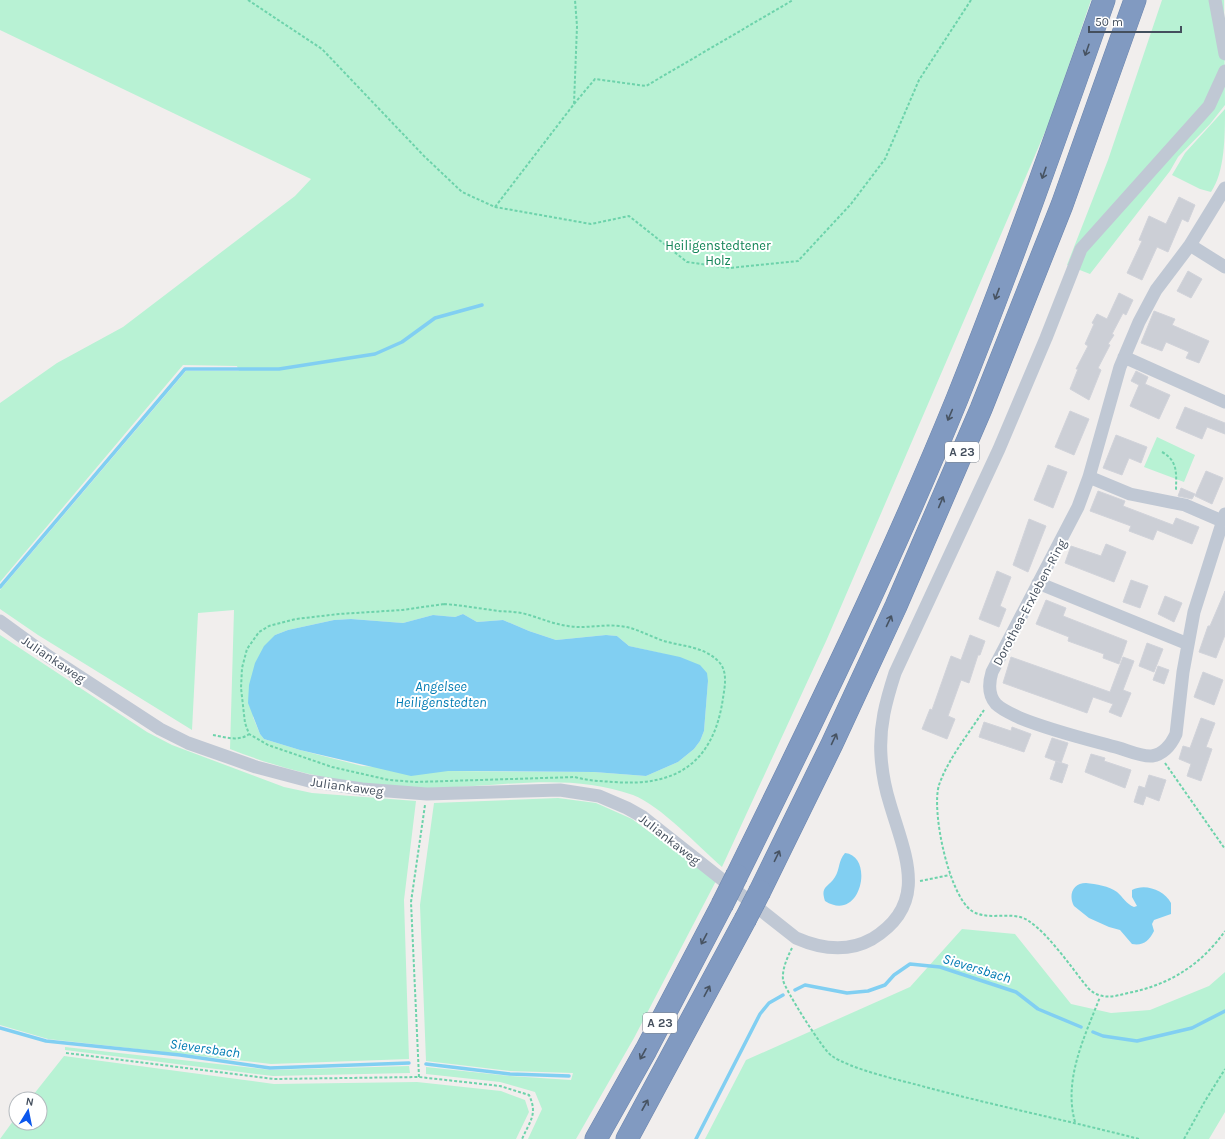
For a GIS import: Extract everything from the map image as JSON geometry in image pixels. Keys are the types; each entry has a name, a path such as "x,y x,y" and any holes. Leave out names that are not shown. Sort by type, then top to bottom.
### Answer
{"highway":[{"name":"A 23","path":"596,1139 646,1050 737,876 808,732 872,596 956,400 1036,196 1104,0"},
{"name":"A 23","path":"627,1139 760,891 832,744 896,606 981,409 1062,205 1135,0"}],"street":[{"path":"1215,0 1225,54"},
{"path":"909,884 906,857 889,803 881,757 880,734 883,712 896,673 999,449 1046,338 1080,249 1209,106 1225,71"},
{"name":"Dorothea-Erxleben-Ring","path":"993,700 990,685 992,672 1078,507 1089,478 1124,357 1139,322 1156,290 1190,245 1225,188"},
{"path":"1190,245 1225,267"},
{"path":"1124,357 1225,402"},
{"path":"993,700 1005,710 1032,722 1147,756 1159,754 1169,746 1176,734 1188,644 1196,605 1223,517 1176,503 1130,494 1089,478"},
{"path":"1038,583 1188,644"},
{"name":"Juliankaweg","path":"0,621 48,656 160,729 188,744 256,767 309,781 362,789 427,794 560,790 599,796 627,808 643,818 791,934 810,944 828,948 849,947 868,941 887,927 901,911 907,896 909,884"}],"path":[{"path":"248,0 322,49 424,156 462,192 495,207 591,224 629,216 687,262 730,268 798,261 851,204 885,159 918,80 971,0"},
{"path":"574,104 577,26 575,0"},
{"path":"495,207 595,79 646,86 793,0"},
{"path":"1162,452 1168,455 1177,472 1176,503"},
{"path":"444,604 494,611 509,611 543,621 581,628 596,625 630,627 644,631 657,638 685,644 708,654 718,661 725,677 721,710 710,743 687,767 675,775 647,783 587,780 576,777 416,782 389,780 325,765 268,745 249,734 244,716 242,668 252,639 259,632 269,626 296,619 325,615 402,610 444,604"},
{"path":"993,700 987,705 954,758 942,778 937,793 937,814 950,875 962,899 970,910 977,914 1013,915 1031,921 1055,947 1088,988 1100,996 1135,992 1174,978 1200,960 1225,932"},
{"path":"213,735 244,738 249,734"},
{"path":"1159,754 1225,849"},
{"path":"419,1077 411,902 427,794"},
{"path":"909,884 950,875"},
{"path":"791,934 784,983 814,1035 833,1057 863,1069 926,1087 1139,1139"},
{"path":"1075,1123 1070,1101 1073,1079 1081,1047 1100,996"},
{"path":"66,1053 274,1079 419,1077 500,1086 529,1095 534,1105 534,1114 522,1139"},
{"path":"1184,1139 1225,1069"}],"green space":[{"name":"Heiligenstedtener Holz","path":"0,0 1091,0 1051,118 827,639 722,867 679,827 644,800 633,795 608,788 557,782 531,782 429,788 378,785 328,778 278,766 230,749 234,610 198,613 192,730 38,635 0,609 0,590 186,371 239,371 237,366 183,365 0,582 0,403 57,363 123,327 295,196 311,179 0,30","holes":["463,614 477,622 503,620 556,640 606,635 617,636 629,646 664,654 708,681 704,731 700,741 694,749 678,762 646,776 594,772 448,771 362,766 264,739 260,734 253,717 275,635 288,630 334,620 351,619 403,623 433,615 455,617"]},
{"path":"1162,0 1224,0 1225,105 1210,124 1178,157 1170,171 1090,274 1067,265 1108,160"},
{"path":"1225,109 1222,164 1216,184 1211,192 1200,189 1172,175 1185,153"},
{"path":"1157,437 1195,455 1184,482 1144,467"},
{"path":"0,635 147,732 172,745 284,787 312,793 416,801 404,900 409,1059 271,1064 48,1039 0,1025"},
{"path":"558,798 596,803 632,819 716,881 634,1038 576,1139 528,1139 542,1109 535,1092 500,1082 426,1074 426,1067 510,1076 571,1080 573,1073 510,1071 426,1061 420,905 434,803"},
{"path":"962,929 1015,934 1071,1004 1111,1013 1150,1010 1209,986 1225,972 1225,1112 1209,1139 705,1139 746,1060 910,987"},
{"path":"65,1047 271,1070 409,1066 410,1073 273,1076 65,1050"},
{"path":"64,1056 274,1084 417,1082 501,1091 525,1100 529,1112 516,1139 0,1139 8,1128 8,1131 48,1131 48,1091 36,1091"}],"water":[{"name":"Angelsee Heiligenstedten","path":"463,614 477,622 503,620 556,640 606,635 617,636 629,646 680,657 700,665 707,673 708,681 704,731 700,741 694,749 678,762 646,776 594,772 448,771 411,776 300,750 264,739 260,734 248,703 249,685 255,663 264,646 275,635 288,630 334,620 351,619 403,623 433,615 455,617"},
{"path":"845,853 854,857 860,865 860,887 855,897 848,904 837,906 825,901 823,892 835,877 841,859"},
{"path":"1086,883 1114,890 1134,907 1137,906 1132,897 1132,890 1143,887 1154,889 1164,894 1168,898 1171,903 1171,914 1154,920 1152,924 1154,931 1150,938 1145,942 1132,944 1120,930 1089,918 1074,906 1072,902 1073,890 1078,885"}],"building":[{"path":"1179,197 1195,205 1188,222 1182,219 1168,252 1157,247 1142,280 1127,273 1142,241 1139,240 1149,216 1166,224"},
{"path":"1188,271 1202,279 1191,298 1177,291"},
{"path":"1119,293 1133,300 1126,315 1123,313 1112,334 1114,335 1108,344 1110,345 1098,368 1101,370 1089,400 1070,389 1078,369 1076,369 1088,346 1085,344 1094,324 1092,323 1097,314 1107,319"},
{"path":"1154,311 1175,319 1172,325 1209,341 1199,363 1186,358 1189,352 1166,342 1162,351 1141,343"},
{"path":"1136,371 1148,377 1145,384 1170,395 1159,419 1130,406 1139,385 1131,381"},
{"path":"1185,407 1225,423 1225,434 1207,427 1202,439 1176,428"},
{"path":"1070,411 1089,419 1074,455 1055,447"},
{"path":"1116,435 1147,447 1141,463 1129,458 1122,475 1103,468"},
{"path":"1048,465 1067,472 1053,508 1034,500"},
{"path":"1206,471 1223,478 1212,504 1195,496"},
{"path":"1181,488 1195,494 1192,499 1178,496"},
{"path":"1098,491 1125,501 1123,506 1173,525 1176,518 1199,527 1192,544 1157,530 1153,540 1129,531 1131,526 1090,511"},
{"path":"1029,519 1046,526 1028,572 1013,565"},
{"path":"1106,544 1126,552 1114,582 1065,563 1071,546 1101,556"},
{"path":"997,571 1011,577 1000,606 1006,609 999,627 979,619"},
{"path":"1131,580 1148,586 1140,608 1123,602"},
{"path":"1225,591 1225,635 1216,658 1199,652 1208,626 1210,626"},
{"path":"1165,596 1182,603 1174,622 1158,614"},
{"path":"1046,600 1066,608 1063,616 1127,641 1119,664 1103,658 1104,654 1068,641 1069,637 1036,624"},
{"path":"970,635 985,641 980,655 978,655 969,683 961,680 948,716 955,719 947,739 922,729 930,709 932,710 951,656 961,660"},
{"path":"1147,643 1163,649 1154,672 1139,666"},
{"path":"1011,657 1110,692 1123,657 1134,661 1123,690 1131,693 1121,717 1109,712 1113,704 1093,697 1087,713 1003,683"},
{"path":"1158,666 1169,670 1164,684 1153,680"},
{"path":"1203,672 1223,680 1214,705 1194,697"},
{"path":"1201,718 1215,723 1206,747 1212,749 1201,781 1187,776 1191,764 1179,759 1183,746 1190,748"},
{"path":"984,722 1011,731 1012,727 1031,734 1024,752 979,737"},
{"path":"1052,738 1068,743 1061,763 1045,757"},
{"path":"1091,754 1105,758 1104,761 1131,770 1125,788 1085,772"},
{"path":"1056,761 1068,765 1062,783 1050,779"},
{"path":"1149,775 1166,780 1159,801 1146,796 1143,805 1134,802 1139,786 1145,788"}],"waterway":[{"path":"0,587 185,369 279,369 375,354 402,342 435,318 482,305"},
{"name":"Sieversbach","path":"795,990 805,985 847,993 868,991 885,985 894,975 910,964 940,967 1016,992 1038,1009 1081,1027"},
{"name":"Sieversbach","path":"696,1139 760,1014 769,1003 783,995"},
{"name":"Sieversbach","path":"1093,1032 1103,1036 1137,1041 1192,1028 1225,1011"},
{"name":"Sieversbach","path":"0,1028 46,1041 180,1055 270,1068 409,1063"},
{"name":"Sieversbach","path":"426,1064 510,1074 569,1076"}]}
